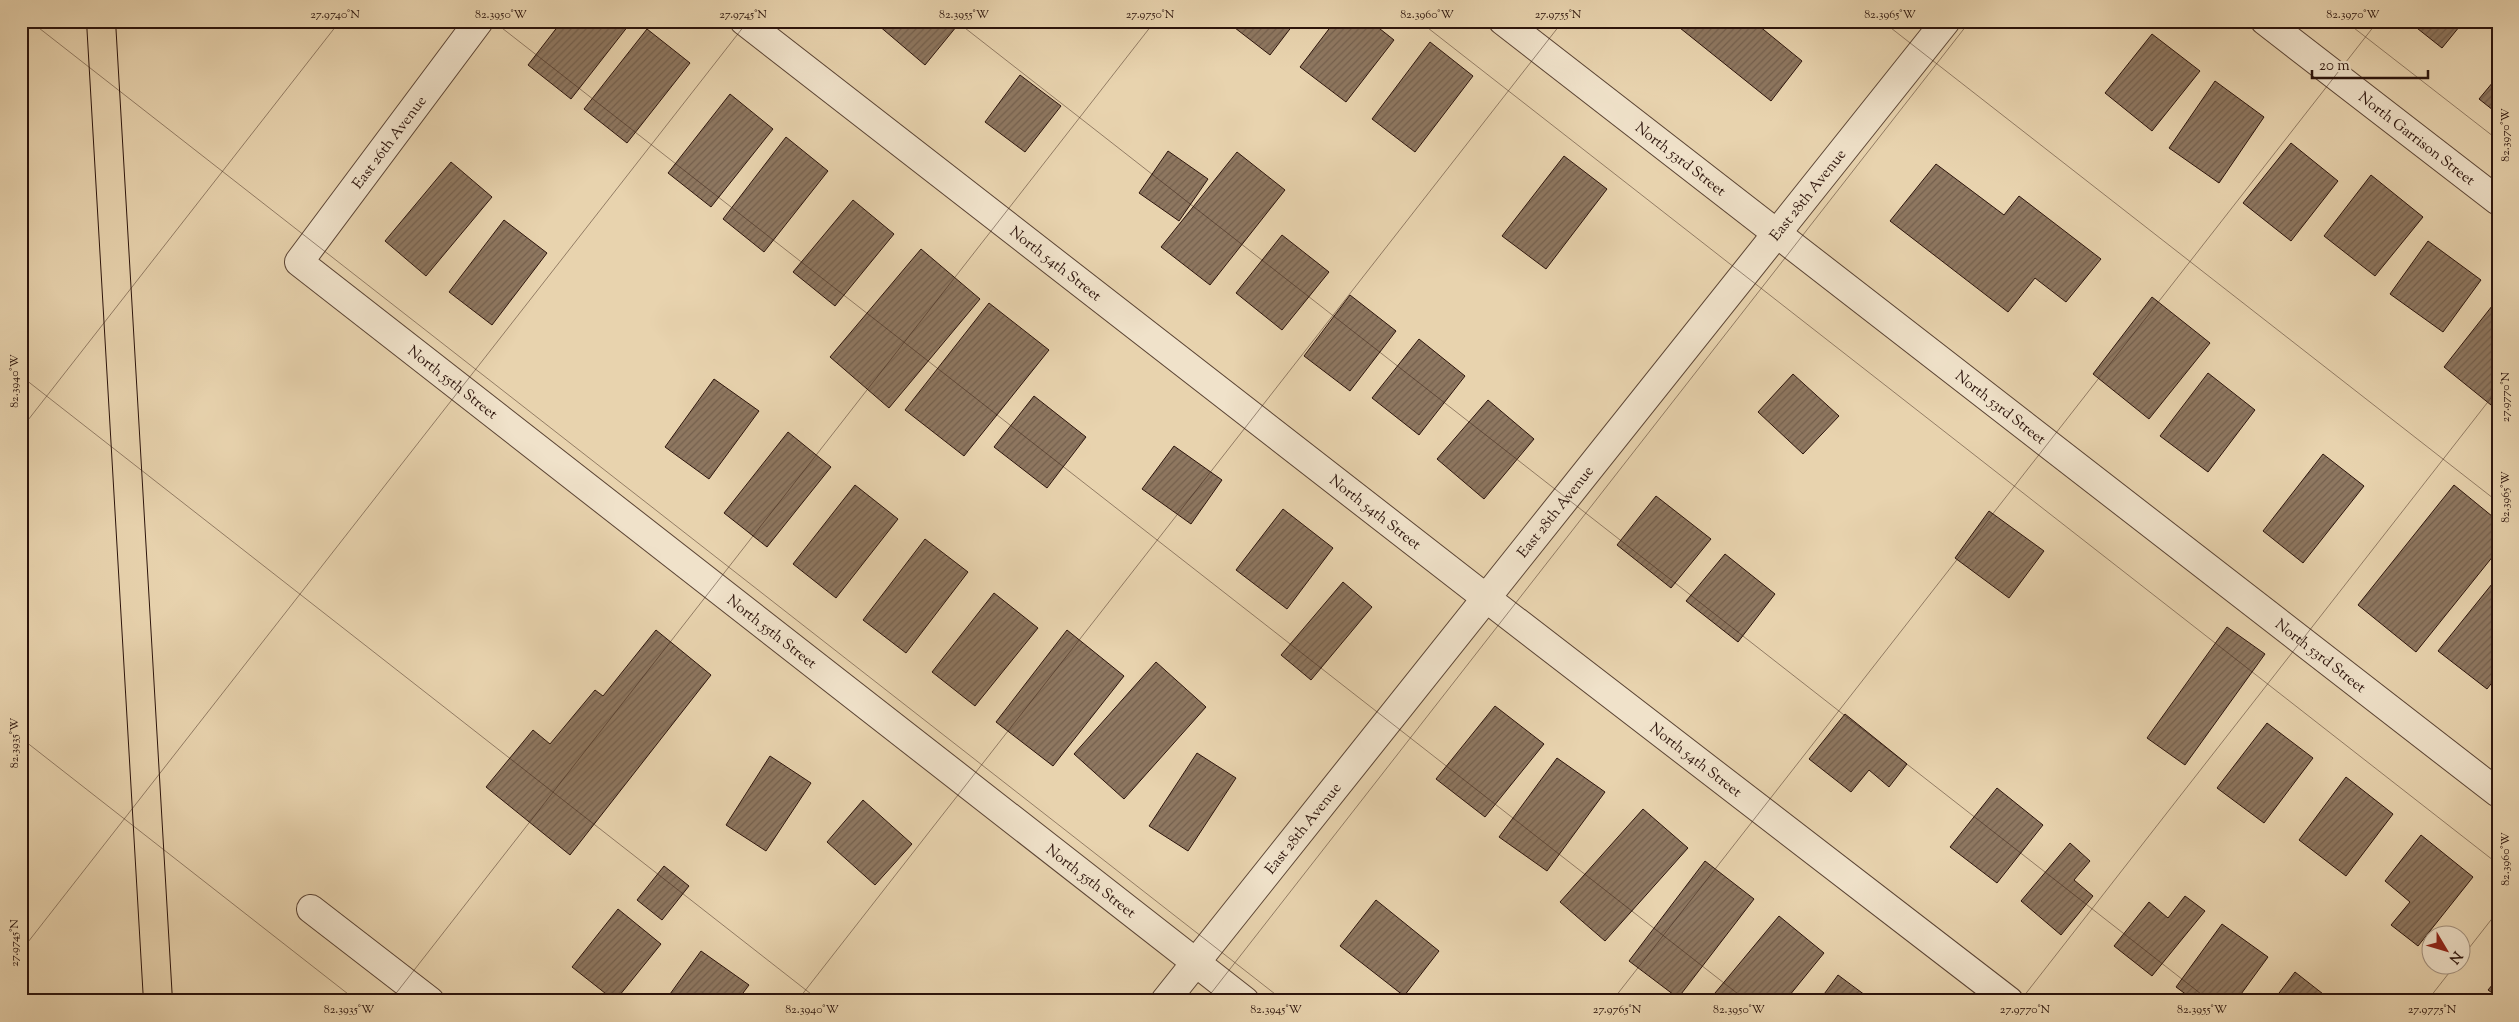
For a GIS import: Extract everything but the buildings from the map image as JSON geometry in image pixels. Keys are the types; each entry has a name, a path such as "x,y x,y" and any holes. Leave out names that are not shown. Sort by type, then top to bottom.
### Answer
{"highway":[{"path":"101,21 158,1001"}],"street":[{"name":"East 26th Avenue","path":"299,262 479,21"},
{"name":"North 54th Street","path":"744,21 1486,598 2009,1001"},
{"name":"North 53rd Street","path":"1503,21 2498,793"},
{"name":"East 28th Avenue","path":"1165,1001 1946,21"},
{"name":"North Garrison Street","path":"2265,21 2498,201"},
{"name":"North 55th Street","path":"299,262 1245,1001"},
{"path":"311,909 430,1001"}]}
